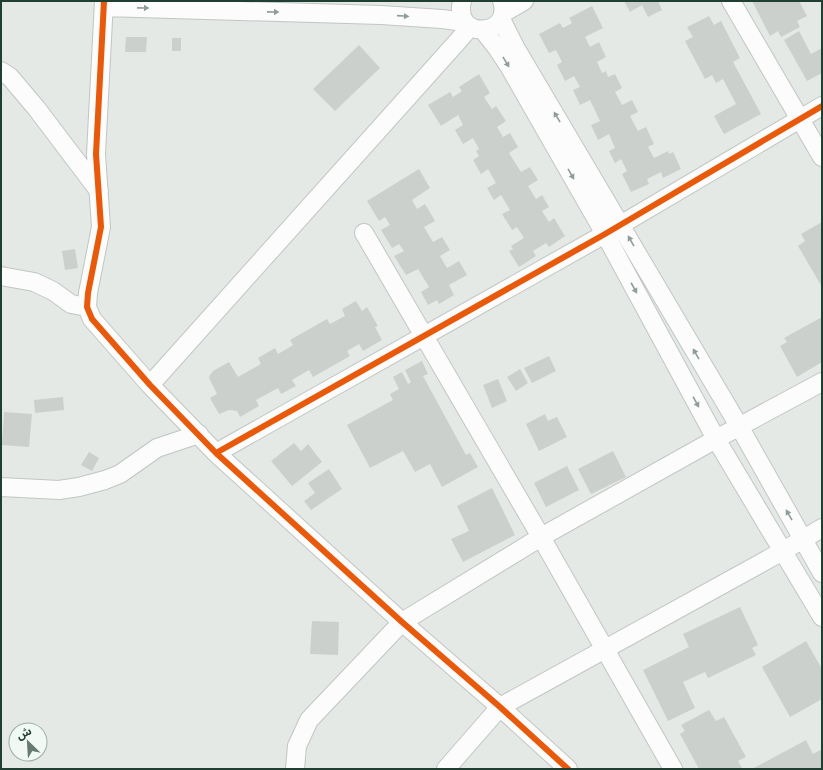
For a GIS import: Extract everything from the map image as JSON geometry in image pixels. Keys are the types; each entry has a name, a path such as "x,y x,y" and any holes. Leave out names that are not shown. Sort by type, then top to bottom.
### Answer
{"street":[{"path":"462,1 460,9 462,16 497,48 509,66 605,234 716,438 822,617"},
{"path":"524,1 502,11 496,25 490,29 442,19 381,14 104,4 96,154 101,227 88,293 87,307 92,319 150,385 216,453 402,622 500,707 568,769"},
{"path":"730,1 822,157"},
{"path":"502,11 515,47 739,426 822,573"},
{"path":"150,385 472,26"},
{"path":"1,71 10,77 37,108 99,191"},
{"path":"216,453 621,225 822,106"},
{"path":"364,233 541,537 673,769"},
{"path":"1,276 34,282 53,291 71,304 87,307"},
{"path":"295,769 297,746 309,720 402,622 541,537 716,438 822,382"},
{"path":"1,487 59,490 79,487 120,474 157,448 199,434"},
{"path":"446,769 500,707 822,528"}],"building":[{"path":"624,1 658,1 662,10 648,17 642,5 630,12"},
{"path":"752,1 799,1 807,16 797,21 800,27 781,37 778,31 770,36"},
{"path":"592,6 603,28 585,37 590,47 599,42 606,57 597,62 602,73 606,71 608,77 615,74 622,88 615,92 622,105 632,100 638,112 630,116 638,131 646,127 654,144 648,147 654,158 668,151 669,154 673,152 681,169 663,178 661,172 647,179 649,184 631,192 622,174 627,171 621,159 615,163 609,151 615,148 609,134 598,140 591,125 600,121 590,100 580,105 573,90 580,87 574,76 565,81 557,65 562,62 556,50 549,53 539,34 560,23 563,28 572,23 569,18"},
{"path":"709,16 714,25 721,21 740,58 733,62 761,114 724,134 714,116 736,104 723,79 716,83 712,75 705,79 685,41 693,37 687,27"},
{"path":"799,31 811,54 822,48 822,73 807,81 784,40"},
{"path":"126,37 147,37 146,52 125,52"},
{"path":"172,38 181,38 181,51 172,51"},
{"path":"359,45 380,68 335,111 313,89"},
{"path":"479,74 490,93 484,97 492,109 496,106 506,121 497,127 503,137 510,133 518,147 509,153 521,172 530,167 538,180 528,186 536,199 542,195 549,207 542,211 549,222 554,218 565,236 549,247 546,243 533,251 536,256 519,267 509,251 513,249 511,246 524,238 517,227 512,230 502,214 510,210 501,195 494,200 487,188 496,183 488,169 481,174 473,160 479,156 476,151 479,149 473,138 463,144 455,130 463,125 458,115 441,126 428,105 450,92 453,97 462,91 459,87"},
{"path":"419,169 430,188 412,200 417,209 425,204 435,221 424,227 433,242 442,237 450,250 440,256 447,268 459,261 467,275 449,285 454,295 439,304 437,300 428,305 421,292 429,287 418,269 406,275 394,256 404,251 399,244 392,248 381,230 390,225 385,217 379,221 367,201"},
{"path":"822,222 822,287 798,246 805,241 801,234"},
{"path":"75,249 78,268 65,270 62,251"},
{"path":"356,301 362,311 367,307 378,326 375,327 382,340 363,351 359,344 347,351 350,356 313,377 309,370 292,380 296,386 281,394 278,388 256,400 259,406 240,417 237,411 229,410 219,414 210,398 217,394 209,378 213,371 229,362 238,377 261,364 258,358 275,348 278,354 293,345 290,340 327,319 330,324 345,316 342,309"},
{"path":"822,317 822,362 797,377 780,346 787,342 784,338"},
{"path":"549,356 556,371 532,383 524,368"},
{"path":"422,361 428,374 423,376 466,455 470,453 478,467 442,487 430,464 415,472 403,451 370,468 347,425 393,400 390,394 399,389 393,377 402,372 408,384 411,382 405,370"},
{"path":"520,369 528,383 516,391 507,377"},
{"path":"498,379 507,401 492,408 483,385"},
{"path":"63,397 64,410 35,413 34,400"},
{"path":"4,412 32,414 29,447 2,445"},
{"path":"545,414 548,421 557,417 567,437 539,451 526,424"},
{"path":"294,443 301,451 308,444 322,462 292,486 271,461"},
{"path":"613,451 626,477 591,494 578,469"},
{"path":"89,452 99,458 92,471 81,465"},
{"path":"567,466 579,490 546,507 534,483"},
{"path":"329,469 342,489 311,510 304,501 315,493 308,483"},
{"path":"492,488 515,535 463,562 451,539 469,531 457,506"},
{"path":"740,607 758,645 752,648 756,655 708,678 705,672 683,682 695,708 668,721 643,670 689,647 683,634"},
{"path":"312,621 339,622 338,655 310,654"},
{"path":"806,641 822,669 822,699 790,717 762,667"},
{"path":"709,710 716,721 724,717 746,757 738,761 742,768 699,769 680,734 685,731 681,725"},
{"path":"806,740 813,754 822,749 822,769 752,769"}],"cycle path":[{"path":"104,1 96,154 101,227 88,293 87,307 92,319 150,385 216,453 402,622 500,707 568,769"},
{"path":"216,453 605,234 822,106"}]}
